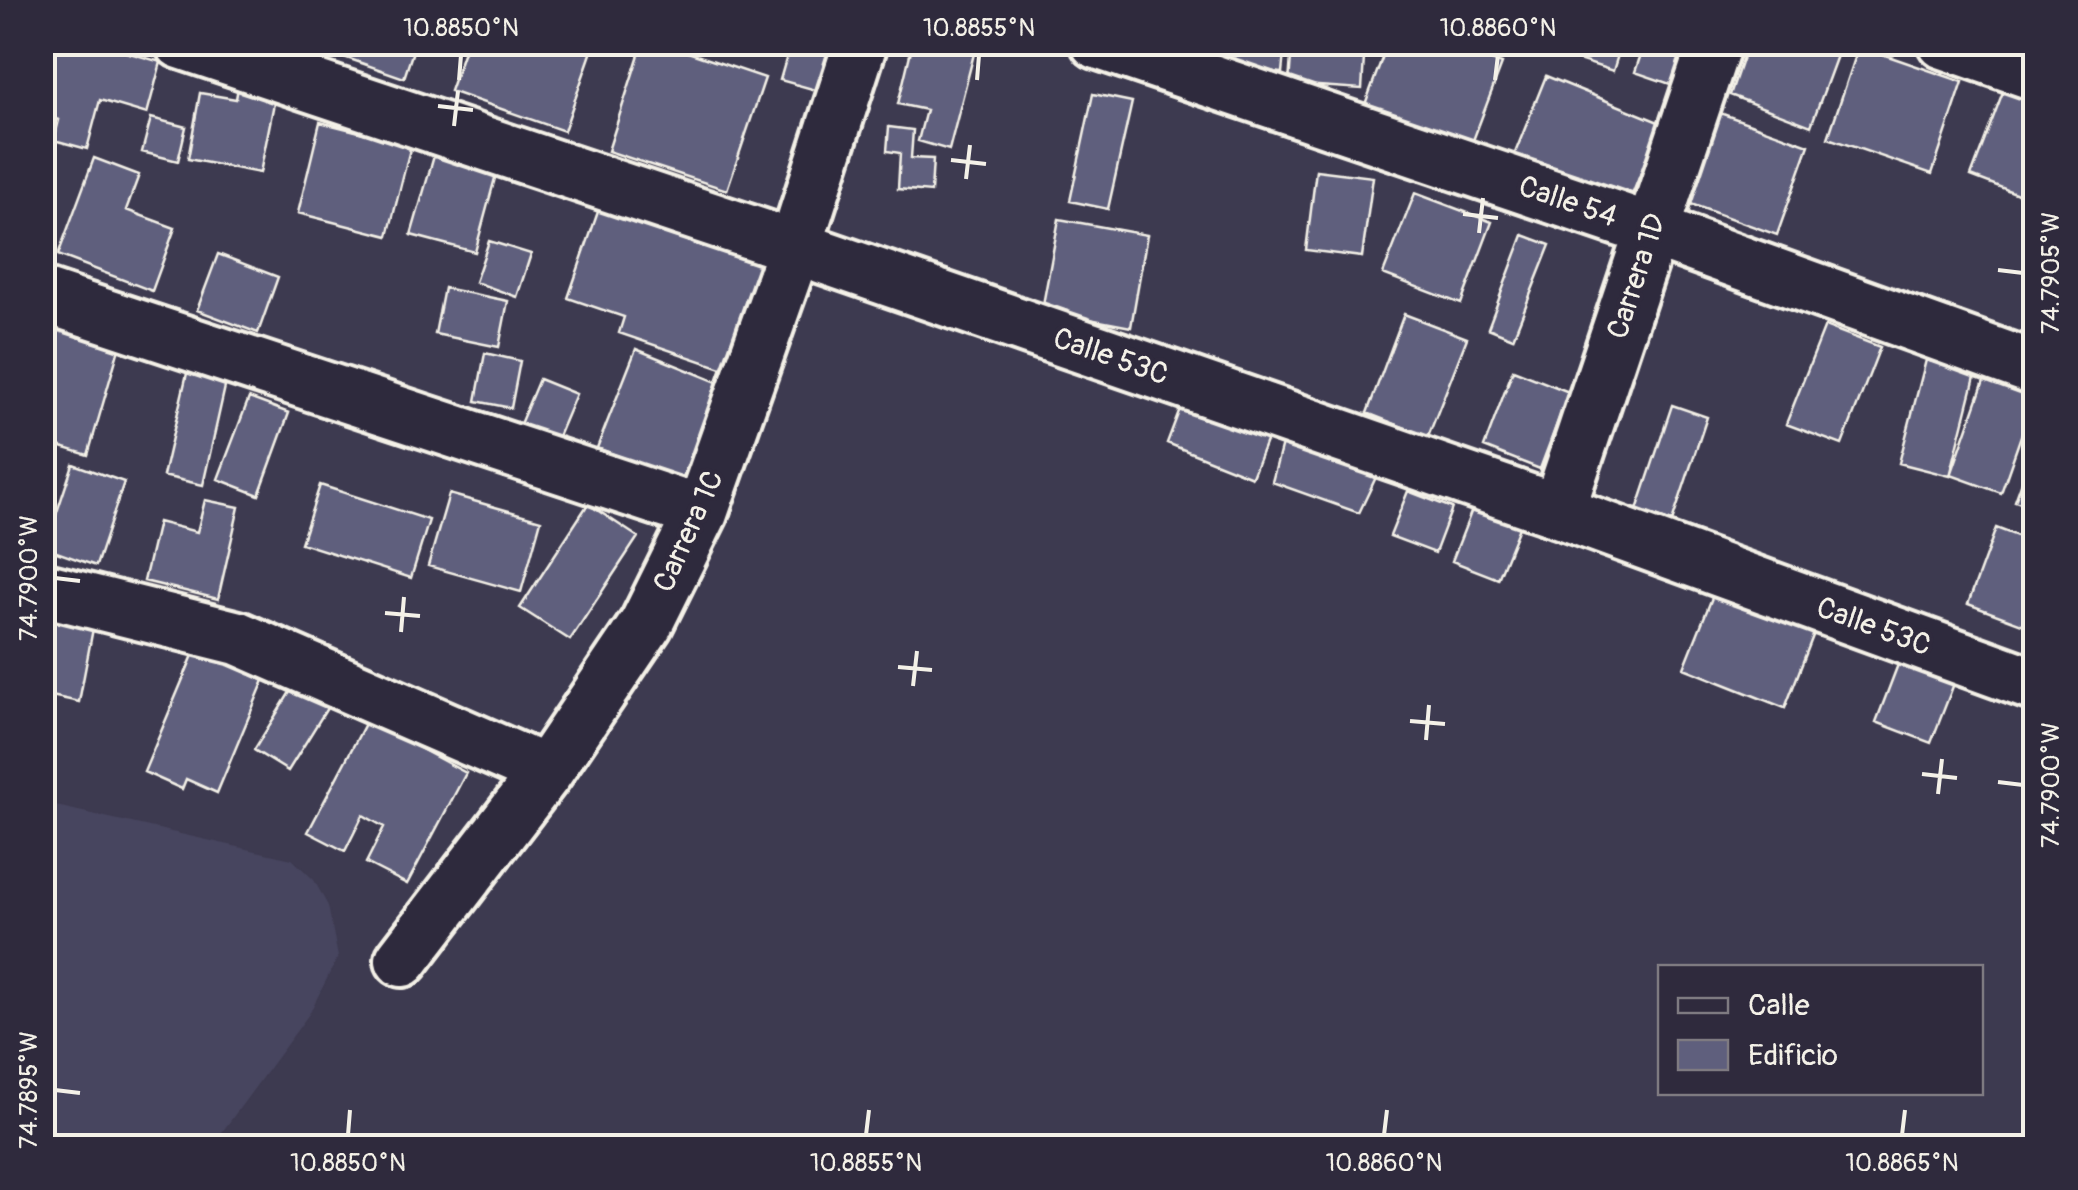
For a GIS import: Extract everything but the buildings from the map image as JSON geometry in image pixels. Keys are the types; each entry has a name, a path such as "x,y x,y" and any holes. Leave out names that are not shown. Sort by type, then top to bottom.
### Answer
{"street":[{"name":"Calle 53C","path":"181,42 794,247 1558,511 2036,686"},
{"name":"Carrera 1C","path":"402,960 546,772 646,624 701,513 861,42"},
{"name":"Calle 54","path":"1097,42 1651,230 2036,369"},
{"name":"Carrera 1D","path":"1558,511 1716,42"},
{"path":"1944,42 2036,74"},
{"path":"42,294 701,513"},
{"path":"42,590 238,638 546,772"}],"path":[{"path":"42,1047 48,1054 42,1090"}],"shaded area":[{"path":"43,803 292,859 314,880 328,906 338,957 309,1014 211,1147 43,1147"}]}
